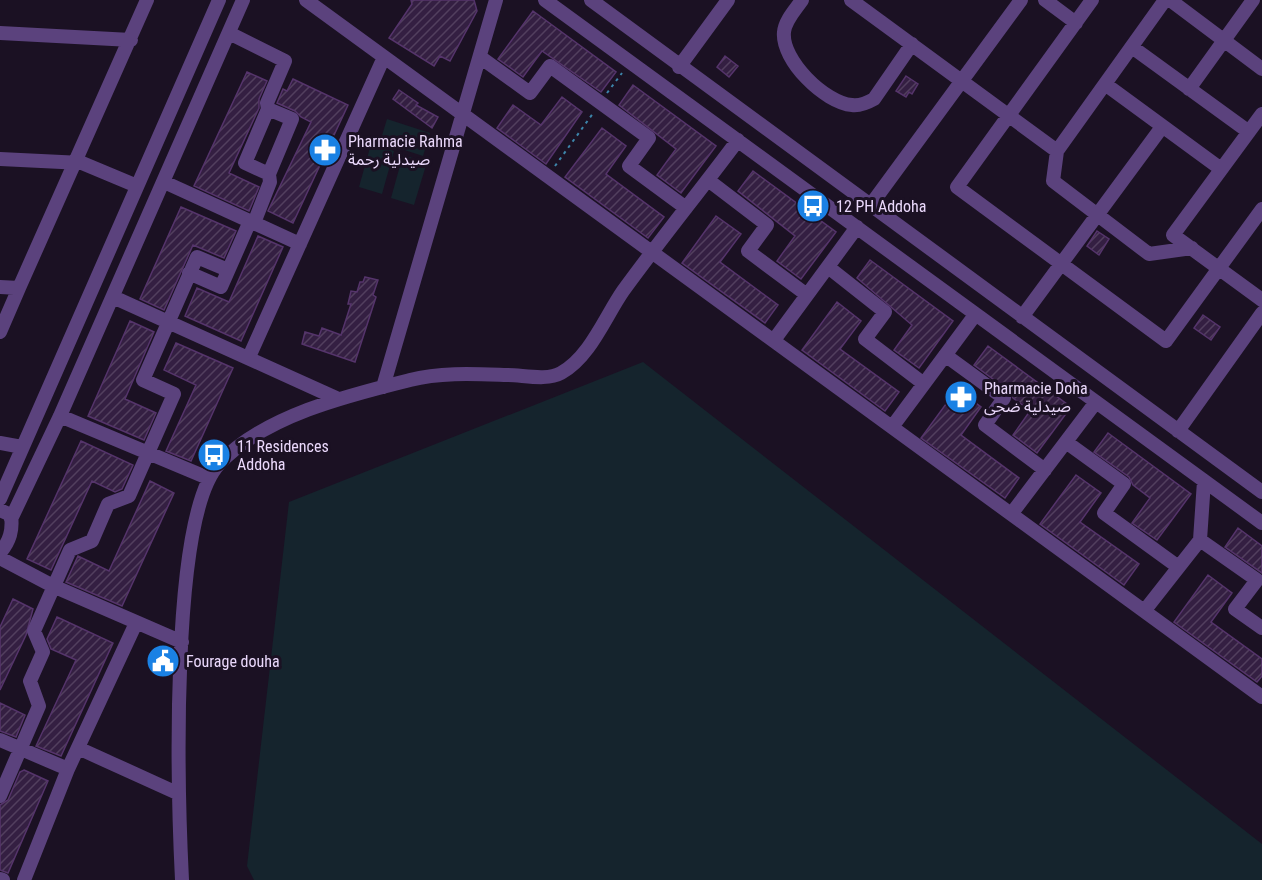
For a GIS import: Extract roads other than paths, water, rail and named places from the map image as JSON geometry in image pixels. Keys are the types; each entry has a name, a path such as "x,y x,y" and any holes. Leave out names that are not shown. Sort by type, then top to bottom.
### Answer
{"street":[{"path":"0,332 147,0"},
{"path":"0,500 219,0"},
{"path":"0,553 9,540 6,515 60,416 243,0"},
{"path":"306,0 463,112 1262,697"},
{"path":"382,387 496,0"},
{"path":"545,0 1262,523"},
{"path":"591,0 1262,492"},
{"path":"679,66 728,0"},
{"path":"802,0 785,25 783,35 793,65 800,73 839,102 852,105 864,104 874,99 912,44"},
{"path":"851,0 1057,151"},
{"path":"870,206 1021,0"},
{"path":"1045,0 1076,23"},
{"path":"1092,0 957,187 1166,341 1262,208"},
{"path":"1165,0 1057,151 1053,181 1149,254 1192,248"},
{"path":"1170,0 1262,69"},
{"path":"1189,89 1253,0"},
{"path":"0,33 131,40"},
{"path":"229,33 285,61 245,164 269,174"},
{"path":"1132,47 1249,132"},
{"path":"249,357 384,57"},
{"path":"480,57 530,93 550,66 649,138 629,166 686,208"},
{"path":"1105,84 1221,169"},
{"path":"0,796 39,706 30,681 43,652 34,631 53,586 69,550 92,541 108,504 129,496 174,394 143,381 189,273 221,287 270,182 269,174 292,118 268,109"},
{"path":"1262,114 1173,235 1262,300"},
{"path":"1022,317 1162,127"},
{"path":"182,880 177,792 182,642 195,514 208,478 220,462 245,443 283,421 336,398 416,379 450,375 546,376 563,372 586,348 623,292 738,140"},
{"path":"0,159 82,163 137,186"},
{"path":"708,180 767,225 748,251 807,295"},
{"path":"164,182 300,244"},
{"path":"774,340 857,227"},
{"path":"828,267 885,312 865,339 924,384"},
{"path":"0,287 19,288"},
{"path":"113,297 336,398"},
{"path":"1178,431 1262,313"},
{"path":"892,427 975,315"},
{"path":"945,355 1004,399 985,425 1045,470"},
{"path":"1012,513 1096,402"},
{"path":"60,416 208,478"},
{"path":"1066,442 1124,484 1104,513 1177,566"},
{"path":"0,443 22,447"},
{"path":"1145,610 1177,566 1200,540 1204,481"},
{"path":"1200,540 1257,580 1235,609 1262,628"},
{"path":"0,558 53,586 182,642"},
{"path":"24,880 68,770 136,623"},
{"path":"0,740 68,770"},
{"path":"78,748 177,792"}],"place":[{"name":"Pharmacie Rahma صيدلية رحمة","path":"325,150"},
{"name":"12 PH Addoha","path":"813,206"},
{"name":"Pharmacie Doha صيدلية ضحى","path":"961,397"},
{"name":"11 Residences Addoha","path":"214,455"},
{"name":"Fourage douha","path":"163,661"}]}
